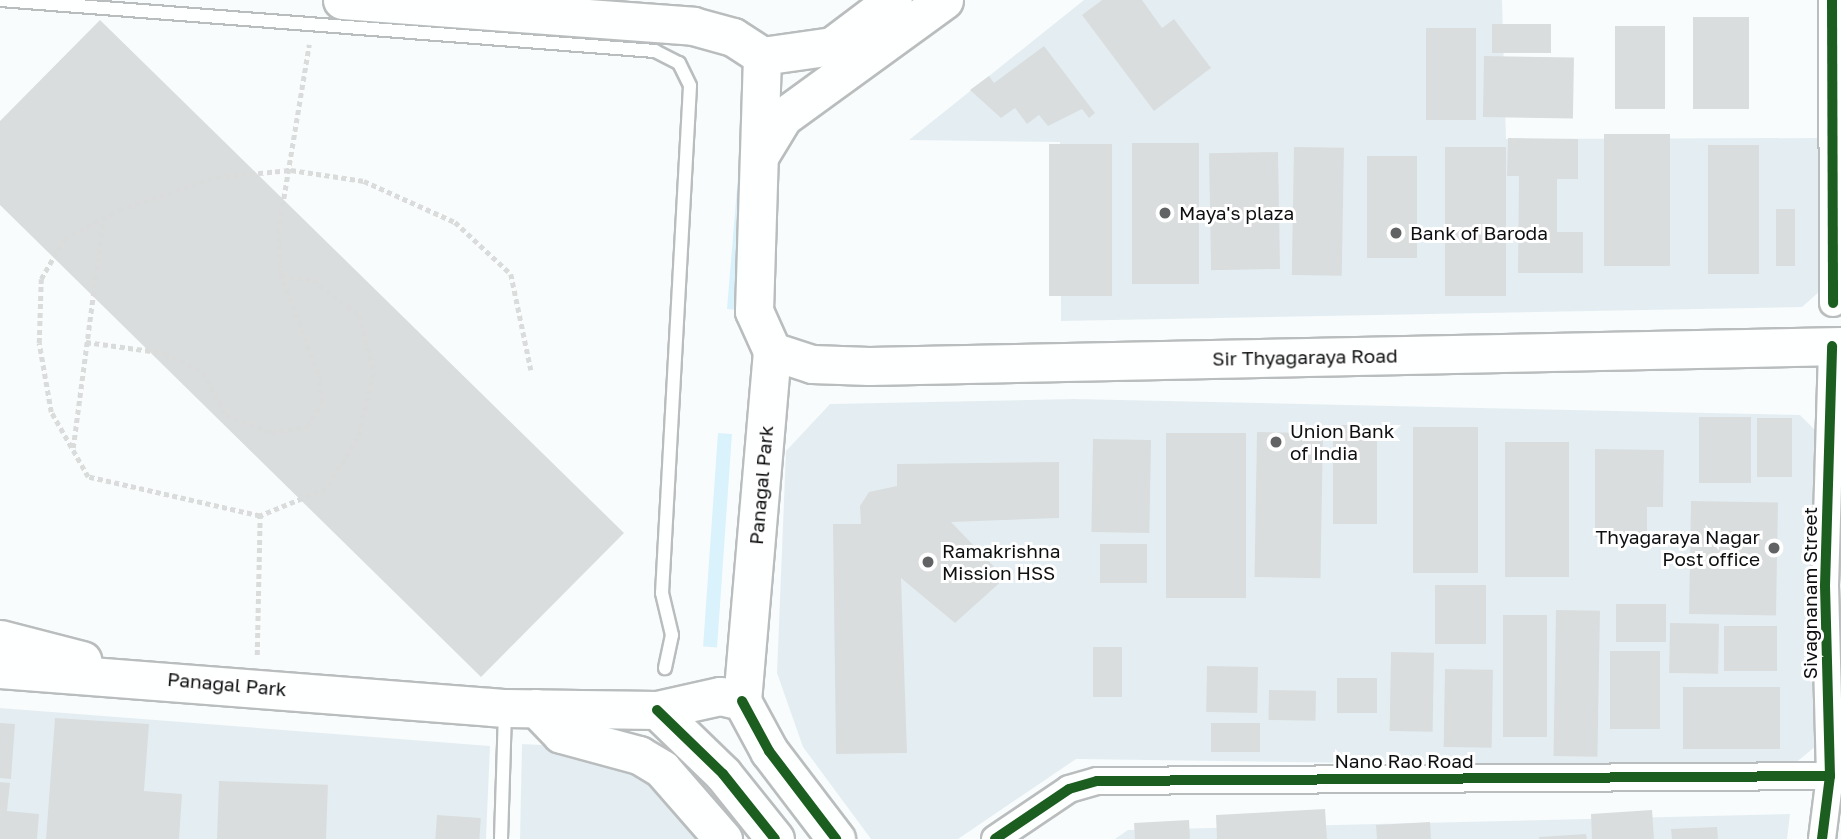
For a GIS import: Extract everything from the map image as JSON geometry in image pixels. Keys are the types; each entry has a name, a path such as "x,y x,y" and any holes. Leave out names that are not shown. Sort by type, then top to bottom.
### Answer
{"main road":[{"path":"342,0 693,26 733,37 762,56 832,47 893,0"},
{"path":"760,155 783,117 944,0"},
{"name":"Panagal Park","path":"0,669 100,673 520,708 657,710 720,696 742,701 772,352 754,310 762,56"},
{"name":"Sir Thyagaraya Road","path":"772,352 812,364 869,366 1837,346"},
{"name":"Panagal Park","path":"0,639 82,660 100,673"},
{"path":"742,701 769,751 836,839"},
{"path":"520,708 561,734 639,755 662,769 723,839"},
{"path":"657,710 723,774 775,839"}],"street":[{"path":"1832,0 1836,173 1833,303"},
{"name":"Sivagnanam Street","path":"1822,839 1830,776 1837,346"},
{"name":"Nano Rao Road","path":"995,839 1069,789 1097,781 1830,776"}],"lane":[{"path":"1,0 655,51 679,63 691,86 662,593 672,635 665,668"},
{"path":"500,839 520,708"}],"path":[{"path":"86,342 165,353 203,372 226,415 271,432 307,427 322,402 318,374 281,276 278,232 291,170 312,23"},
{"path":"281,276 313,280 359,315 374,374 358,438 326,489 260,516 88,477 51,412 39,343 41,279 65,239 103,219 216,177 291,170 364,181 455,222 511,274 531,370"},
{"path":"72,449 103,219"},
{"path":"259,687 260,516"}],"shaded area":[{"path":"1084,0 1502,0 1506,139 1818,138 1820,291 1802,307 1061,321 1060,142 909,140"},
{"path":"746,80 738,310 727,309"},
{"path":"1074,399 1800,415 1819,434 1816,746 1788,769 1076,759 958,839 871,839 803,747 777,673 786,451 830,404"},
{"path":"718,433 732,434 717,647 703,646"},
{"path":"0,708 490,746 486,839 0,839"},
{"path":"522,744 600,748 732,839 520,839"},
{"path":"1790,814 1787,839 1115,839 1128,830"}],"building":[{"path":"1102,0 1142,0 1162,28 1174,19 1211,68 1154,111 1082,15"},
{"path":"1693,17 1749,17 1749,109 1693,109"},
{"path":"100,20 624,533 481,677 0,205 0,121"},
{"path":"1492,24 1551,24 1551,53 1492,53"},
{"path":"1615,26 1665,26 1665,109 1615,109"},
{"path":"1426,28 1476,28 1476,120 1426,120"},
{"path":"1044,46 1095,113 1089,118 1082,109 1048,126 1039,115 1027,124 1015,108 1001,118 970,90 989,76 994,83"},
{"path":"1484,56 1574,58 1573,119 1483,117"},
{"path":"1604,134 1670,134 1670,266 1604,266"},
{"path":"1508,138 1578,139 1578,179 1557,179 1557,232 1583,232 1583,273 1518,273 1519,176 1507,176"},
{"name":"Maya's plaza","path":"1132,143 1199,143 1199,284 1132,284"},
{"path":"1049,144 1112,144 1112,296 1049,296"},
{"path":"1708,145 1759,145 1759,274 1708,274"},
{"path":"1294,147 1344,148 1342,276 1292,275"},
{"path":"1445,147 1506,147 1506,296 1445,296"},
{"path":"1278,152 1280,269 1211,270 1209,153"},
{"path":"1367,156 1417,156 1417,258 1367,258"},
{"path":"1776,209 1795,209 1795,266 1776,266"},
{"path":"1699,417 1751,417 1751,483 1699,483"},
{"path":"1757,418 1792,418 1792,477 1757,477"},
{"path":"1333,425 1377,425 1377,524 1333,524"},
{"path":"1413,427 1478,427 1478,573 1413,573"},
{"path":"1257,432 1323,433 1320,578 1254,577"},
{"path":"1166,433 1246,433 1246,598 1166,598"},
{"path":"1093,439 1151,440 1149,533 1091,532"},
{"path":"1505,442 1569,442 1569,577 1505,577"},
{"path":"1595,449 1664,450 1663,507 1647,507 1647,537 1595,537"},
{"path":"1059,462 1059,518 951,522 1005,578 955,623 901,578 907,753 836,754 833,524 861,524 860,506 869,492 897,486 897,464"},
{"path":"1691,501 1778,503 1776,616 1689,614"},
{"path":"1100,544 1147,544 1147,583 1100,583"},
{"path":"1435,585 1486,585 1486,644 1435,644"},
{"path":"1616,604 1666,604 1666,642 1616,642"},
{"path":"1556,610 1600,611 1597,757 1553,756"},
{"path":"1503,615 1547,615 1547,737 1503,737"},
{"path":"1670,623 1719,624 1718,674 1669,673"},
{"path":"1724,626 1777,626 1777,671 1724,671"},
{"path":"1093,647 1122,647 1122,697 1093,697"},
{"path":"1610,651 1660,651 1660,729 1610,729"},
{"path":"1391,652 1434,653 1433,732 1390,731"},
{"path":"1207,666 1258,667 1257,713 1206,712"},
{"path":"1445,669 1493,670 1492,748 1444,747"},
{"path":"1337,678 1377,678 1377,713 1337,713"},
{"path":"1683,687 1780,687 1780,749 1683,749"},
{"path":"1269,690 1316,691 1315,721 1268,720"},
{"path":"55,718 149,724 144,791 182,794 179,839 46,839"},
{"path":"0,723 15,724 11,779 0,778"},
{"path":"1211,723 1260,723 1260,752 1211,752"},
{"path":"219,781 328,785 326,839 217,839"},
{"path":"0,782 10,783 7,811 39,814 37,839 0,839"},
{"path":"1325,809 1327,839 1217,839 1216,815"},
{"path":"1652,810 1654,839 1592,839 1591,814"},
{"path":"437,815 481,818 479,839 435,839"},
{"path":"1189,820 1190,839 1135,839 1134,823"},
{"path":"1430,822 1431,839 1377,839 1376,825"},
{"path":"1717,827 1718,839 1672,839 1671,829"},
{"path":"1586,834 1587,839 1539,839 1539,837"}],"cycle path":[{"path":"1832,0 1833,303"},
{"path":"1822,839 1830,776 1825,586 1832,346"},
{"path":"742,701 769,751 836,839"},
{"path":"657,710 723,774 775,839"},
{"path":"995,839 1069,789 1097,781 1830,776"}],"place":[{"name":"Maya's plaza","path":"1165,213"},
{"name":"Bank of Baroda","path":"1396,233"},
{"name":"Union Bank of India","path":"1276,442"},
{"name":"Thyagaraya Nagar Post office","path":"1774,548"},
{"name":"Ramakrishna Mission HSS","path":"928,562"}]}
